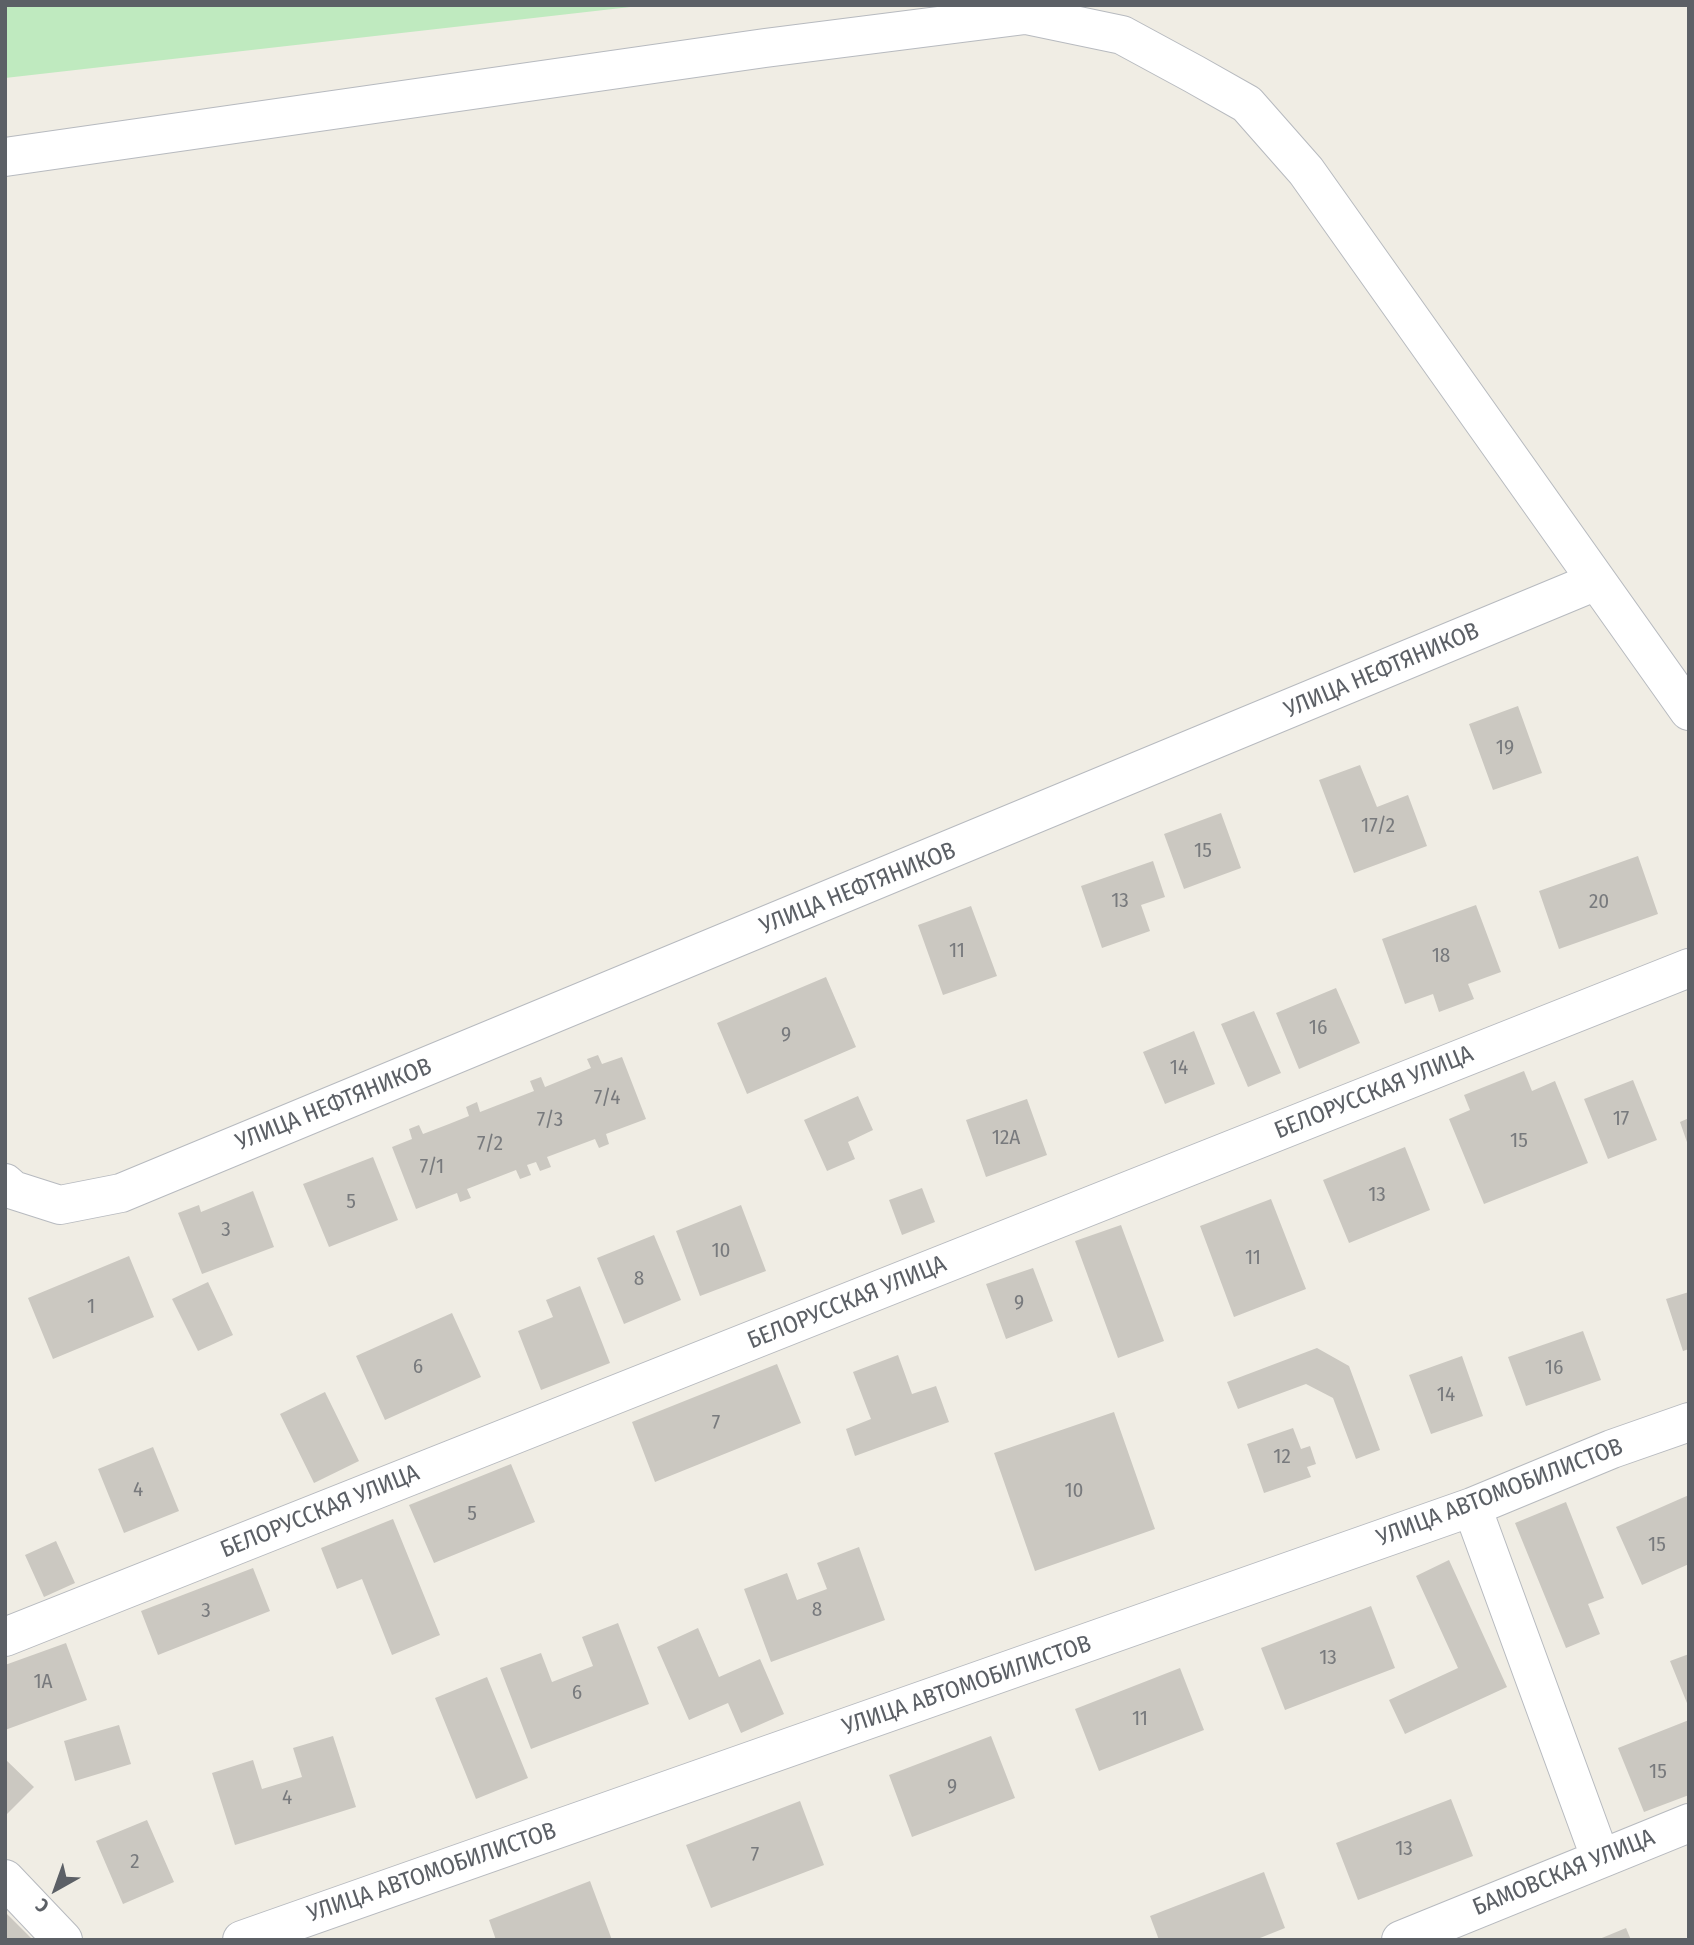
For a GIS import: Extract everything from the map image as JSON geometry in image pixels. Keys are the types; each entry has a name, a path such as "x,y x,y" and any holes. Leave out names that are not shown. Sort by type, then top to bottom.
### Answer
{"street":[{"path":"5,157 1042,10 1122,34 1247,104 1306,171 1594,582 1689,711"},
{"name":"УЛИЦА НЕФТЯНИКОВ","path":"5,1183 13,1190 60,1205 121,1193 1594,582"},
{"name":"БЕЛОРУССКАЯ УЛИЦА","path":"5,1637 1689,968"},
{"name":"УЛИЦА АВТОМОБИЛИСТОВ","path":"242,1940 1472,1507 1612,1449 1689,1422"},
{"path":"1472,1507 1600,1857"},
{"name":"БАМОВСКАЯ УЛИЦА","path":"1401,1940 1689,1823"},
{"path":"5,1879 63,1940"}],"green space":[{"path":"5,5 648,5 5,78"}],"building":[{"path":"1518,706 1542,773 1493,790 1469,724"},
{"path":"1360,765 1377,807 1408,795 1427,846 1354,873 1319,780"},
{"path":"1221,813 1241,868 1184,889 1164,834"},
{"path":"1638,856 1658,914 1559,949 1539,891"},
{"path":"1153,861 1165,897 1141,905 1150,931 1102,948 1081,886"},
{"path":"1476,905 1501,972 1468,984 1474,999 1439,1012 1433,994 1405,1004 1382,939"},
{"path":"971,906 997,976 943,995 918,925"},
{"path":"826,977 856,1047 747,1094 717,1023"},
{"path":"1336,988 1360,1043 1299,1069 1276,1013"},
{"path":"1254,1011 1281,1073 1248,1087 1221,1024"},
{"path":"1194,1031 1215,1084 1165,1104 1143,1052"},
{"path":"598,1055 602,1064 622,1057 646,1119 606,1134 609,1144 599,1148 595,1139 547,1157 551,1167 540,1171 536,1162 527,1165 531,1175 520,1179 516,1170 467,1189 471,1198 460,1202 457,1193 416,1209 392,1147 412,1139 409,1129 419,1125 423,1134 469,1116 466,1107 477,1102 480,1112 534,1091 530,1081 541,1077 545,1087 591,1068 587,1059"},
{"path":"1524,1071 1532,1091 1555,1081 1588,1163 1484,1204 1449,1119 1470,1110 1464,1095"},
{"path":"1633,1080 1657,1140 1608,1159 1584,1099"},
{"path":"858,1096 873,1130 848,1142 855,1159 827,1171 804,1120"},
{"path":"1027,1099 1047,1155 986,1177 966,1120"},
{"path":"1689,1118 1689,1145 1688,1145 1680,1122"},
{"path":"1405,1147 1430,1210 1349,1243 1323,1180"},
{"path":"373,1157 398,1220 329,1247 303,1184"},
{"path":"922,1188 935,1222 902,1235 889,1200"},
{"path":"253,1191 274,1247 202,1274 178,1213 199,1205 201,1212"},
{"path":"1271,1199 1306,1289 1234,1317 1200,1226"},
{"path":"741,1205 766,1271 700,1296 676,1231"},
{"path":"1121,1225 1164,1341 1118,1358 1075,1241"},
{"path":"654,1235 681,1300 624,1324 597,1258"},
{"path":"129,1256 154,1317 53,1359 28,1298"},
{"path":"1033,1268 1053,1321 1006,1339 986,1284"},
{"path":"208,1282 233,1335 198,1351 172,1299"},
{"path":"580,1286 610,1363 541,1390 518,1331 553,1317 546,1300"},
{"path":"1689,1292 1689,1349 1683,1351 1666,1299"},
{"path":"452,1313 481,1377 385,1420 356,1356"},
{"path":"1583,1331 1601,1380 1526,1406 1508,1357"},
{"path":"1317,1348 1349,1366 1380,1450 1356,1459 1333,1398 1306,1384 1238,1409 1227,1382"},
{"path":"898,1355 912,1394 936,1386 949,1422 855,1456 846,1429 871,1419 853,1372"},
{"path":"1462,1356 1483,1416 1431,1434 1409,1375"},
{"path":"777,1364 801,1423 655,1482 632,1422"},
{"path":"325,1392 359,1461 314,1483 280,1414"},
{"path":"1114,1412 1155,1529 1035,1571 994,1453"},
{"path":"1293,1428 1301,1449 1310,1446 1316,1464 1307,1467 1311,1477 1264,1493 1247,1444"},
{"path":"153,1447 179,1511 124,1533 98,1469"},
{"path":"511,1464 535,1522 434,1563 409,1505"},
{"path":"1689,1495 1689,1564 1642,1585 1616,1527"},
{"path":"1566,1502 1604,1598 1588,1604 1600,1634 1566,1648 1515,1523"},
{"path":"393,1519 440,1635 392,1655 362,1579 337,1589 321,1548"},
{"path":"56,1541 75,1583 44,1597 25,1555"},
{"path":"859,1547 885,1620 771,1662 744,1589 787,1573 797,1600 827,1589 817,1563"},
{"path":"1449,1560 1507,1687 1405,1734 1389,1700 1458,1668 1416,1576"},
{"path":"253,1568 270,1611 158,1655 141,1611"},
{"path":"1371,1606 1395,1668 1285,1710 1261,1648"},
{"path":"618,1623 649,1704 531,1749 500,1668 541,1653 552,1682 593,1666 582,1637"},
{"path":"698,1628 719,1677 760,1659 784,1714 741,1733 728,1703 689,1720 657,1647"},
{"path":"66,1643 87,1700 5,1730 5,1665"},
{"path":"1689,1654 1689,1708 1670,1661"},
{"path":"1180,1668 1204,1730 1099,1771 1075,1709"},
{"path":"487,1677 528,1778 476,1799 435,1698"},
{"path":"1689,1720 1689,1795 1644,1812 1618,1748"},
{"path":"119,1725 131,1764 75,1781 64,1741"},
{"path":"333,1736 356,1807 235,1845 212,1773 253,1760 262,1789 302,1777 293,1748"},
{"path":"991,1736 1015,1798 912,1837 889,1775"},
{"path":"5,1759 34,1787 5,1816"},
{"path":"1451,1799 1473,1856 1358,1900 1336,1843"},
{"path":"800,1801 824,1865 711,1908 686,1845"},
{"path":"147,1820 174,1882 123,1904 96,1841"},
{"path":"1264,1872 1285,1928 1255,1940 1159,1940 1150,1916"},
{"path":"590,1881 612,1940 496,1940 489,1920"},
{"path":"5,1912 33,1940 5,1940"},
{"path":"1626,1928 1631,1940 1597,1940"}]}
